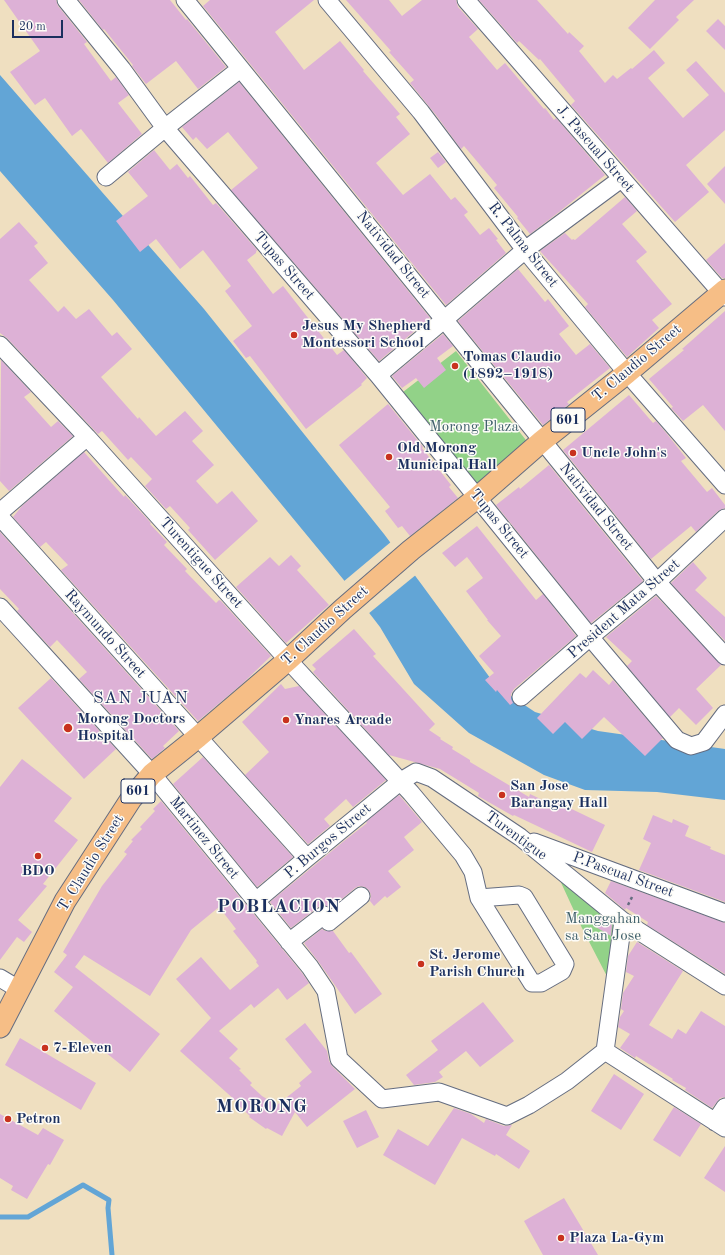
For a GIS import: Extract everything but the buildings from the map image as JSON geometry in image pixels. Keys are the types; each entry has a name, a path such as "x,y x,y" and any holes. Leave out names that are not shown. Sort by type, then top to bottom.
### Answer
{"main road":[{"name":"T. Claudio Street","path":"0,1026 65,901 131,799 152,774 288,660 343,609 411,550 478,497 542,441 724,293"}],"street":[{"name":"Tupas Street","path":"66,0 122,69 165,128 378,375 590,637 677,740 691,746 704,742 725,714"},
{"name":"Natividad Street","path":"185,0 446,319 542,441 657,582 725,656"},
{"name":"R. Palma Street","path":"327,0 420,112 525,250 627,373 725,484"},
{"name":"J. Pascual Street","path":"466,0 621,179 724,293"},
{"path":"106,177 240,69"},
{"path":"378,375 446,319 525,250 621,179"},
{"name":"Turentigue Street","path":"0,345 87,437 288,660 401,781 463,855 473,872 479,898 532,983 541,984 562,971 565,964 524,897 519,895 479,898"},
{"path":"0,512 87,437"},
{"name":"Raymundo Street","path":"0,517 307,858"},
{"name":"President Mata Street","path":"521,697 590,637 657,582 725,518"},
{"name":"Martinez Street","path":"0,607 152,774 310,967 326,991 339,1060 382,1099 439,1092 507,1116 529,1105 567,1081 605,1051"},
{"name":"Turentigue","path":"401,781 416,772 432,778 520,837 623,921 725,986"},
{"name":"P. Burgos Street","path":"256,901 401,781"},
{"name":"P.Pascual Street","path":"520,837 725,912"},
{"path":"289,942 324,915 329,922 361,896"},
{"path":"623,921 605,1051 720,1125 725,1107"},
{"path":"0,978 20,990"}],"path":[{"path":"623,921 627,908 640,881"}],"green space":[{"name":"Morong Plaza","path":"456,351 529,444 477,485 403,392"},
{"name":"Manggahan sa San Jose","path":"551,861 623,921 613,988 582,928"}],"water":[{"path":"0,75 204,309 384,534 496,686 535,712 598,731 725,749 725,800 657,792 585,790 544,775 469,733 414,684 380,627 343,579 113,300 0,171"}],"pier":[{"path":"392,541 417,574 368,614 343,582"}],"waterway":[{"path":"0,1217 28,1217 83,1185 109,1200 108,1208 112,1255"}],"place":[{"name":"Jesus My Shepherd Montessori School","path":"294,335"},
{"name":"Tomas Claudio (1892–1918)","path":"455,366"},
{"name":"Uncle John's","path":"573,453"},
{"name":"Old Morong Municipal Hall","path":"389,457"},
{"name":"Ynares Arcade","path":"286,720"},
{"name":"Morong Doctors Hospital","path":"68,728"},
{"name":"San Jose Barangay Hall","path":"502,795"},
{"name":"BDO","path":"38,856"},
{"name":"St. Jerome Parish Church","path":"421,964"},
{"name":"7-Eleven","path":"45,1048"},
{"name":"Petron","path":"8,1119"},
{"name":"Plaza La-Gym","path":"561,1238"}],"district":[{"name":"SAN JUAN","path":"141,699"},
{"name":"POBLACION","path":"279,907"},
{"name":"MORONG","path":"262,1107"}]}
